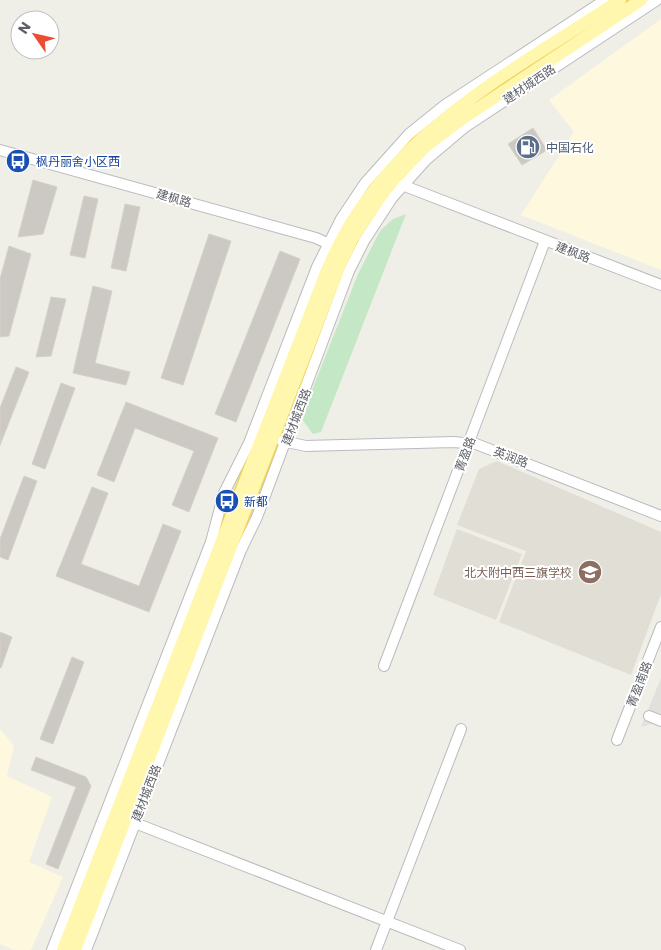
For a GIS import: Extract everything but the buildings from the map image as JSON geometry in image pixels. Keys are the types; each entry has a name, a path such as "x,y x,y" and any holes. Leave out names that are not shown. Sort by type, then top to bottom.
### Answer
{"main road":[{"name":"建材城西路","path":"74,950 337,248 383,177 434,126 466,102 620,0"},
{"name":"建材城西路","path":"337,248 359,227 395,178 437,137 641,0"},
{"name":"建材城西路","path":"63,950 268,436"}],"street":[{"name":"建材城西路","path":"52,950 211,542 224,493 233,471 249,443 365,183 409,134 444,105 604,0"},
{"name":"建材城西路","path":"86,950 239,555 257,517 349,271 364,241 402,185 439,148 465,127 657,0"},
{"name":"建枫路","path":"0,150 337,248"},
{"name":"建枫路","path":"402,185 661,285"},
{"path":"359,227 392,198"},
{"name":"菁盈路","path":"384,666 545,241"},
{"name":"英润路","path":"268,436 306,446 468,443 483,446 661,516"},
{"name":"菁盈南路","path":"617,740 661,627"},
{"path":"649,716 661,721"},
{"path":"376,950 461,729"},
{"path":"135,823 460,950"}],"shaded area":[{"path":"661,19 661,270 521,215 574,132 549,100"},
{"name":"北大附中西三旗学校","path":"497,461 661,532 661,594 631,675 499,622 526,551 457,525 479,469"},
{"path":"457,529 522,554 496,620 433,595"},
{"path":"661,678 661,721 641,727"},
{"path":"0,729 14,746 7,776 52,797 29,862 63,877 31,950 14,950 0,944"}],"green space":[{"path":"406,214 321,432 313,434 301,418 358,274 380,231 393,219"}],"place":[{"name":"中国石化","path":"528,147"},
{"name":"枫丹丽舍小区西","path":"18,161"},
{"name":"新都","path":"227,501"},
{"name":"北大附中西三旗学校","path":"590,572"}]}
